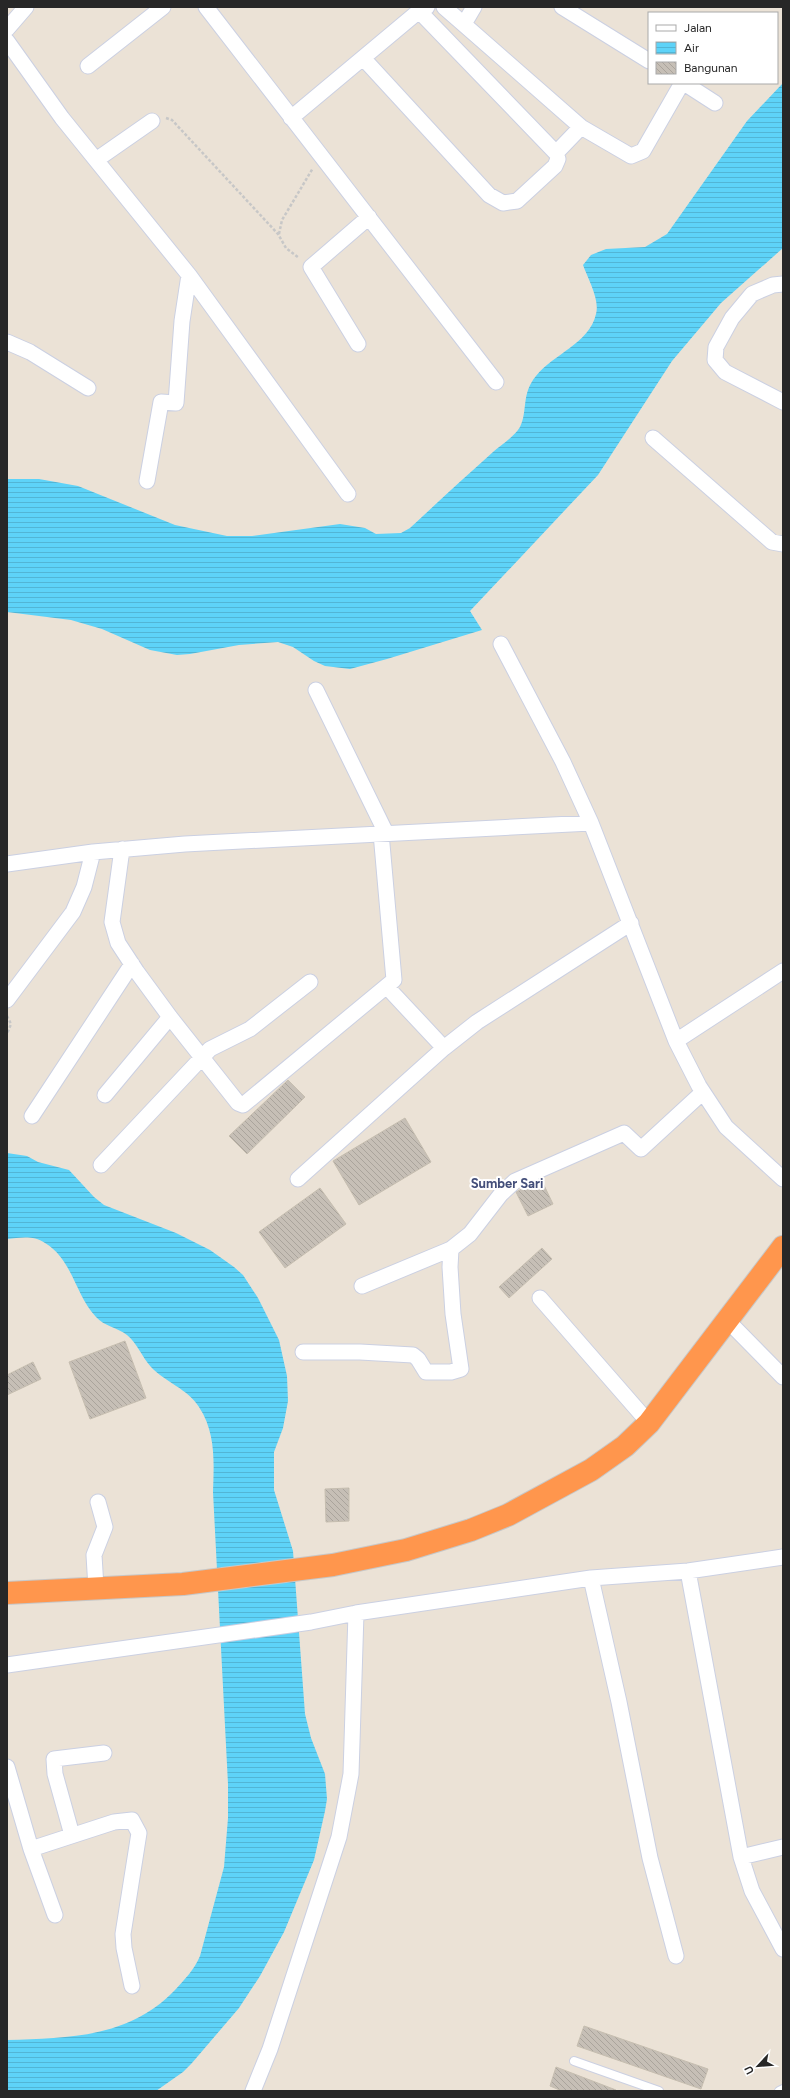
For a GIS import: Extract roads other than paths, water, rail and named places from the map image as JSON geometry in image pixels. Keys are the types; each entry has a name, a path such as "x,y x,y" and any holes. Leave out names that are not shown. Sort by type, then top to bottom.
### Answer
{"highway":[{"path":"7,1593 183,1584 333,1565 406,1550 471,1530 508,1514 591,1470 625,1446 649,1423 783,1247"}],"street":[{"path":"7,29 26,7"},
{"path":"88,66 163,7"},
{"path":"206,7 496,382"},
{"path":"444,7 581,127 631,156 639,154 643,151 682,84"},
{"path":"464,24 474,7"},
{"path":"562,7 648,60"},
{"path":"291,118 363,58 423,9 556,153 558,158 555,166 517,201 503,203 489,195 479,185 363,58"},
{"path":"7,41 62,118 189,275 348,494"},
{"path":"685,84 714,103"},
{"path":"96,160 152,121"},
{"path":"556,153 581,127"},
{"path":"358,344 311,266 369,217"},
{"path":"147,481 161,402 181,404 182,321 189,275"},
{"path":"783,284 773,285 752,294 732,318 716,347 715,360 725,372 783,402"},
{"path":"7,342 30,352 88,388"},
{"path":"653,438 772,542 783,544"},
{"path":"501,644 563,762 591,823 676,1041 703,1092 726,1127 783,1179"},
{"path":"122,849 112,922 118,942 170,1017 238,1103 243,1105 387,987 394,980 395,975 384,833 316,690"},
{"path":"7,864 122,849 384,833 591,823"},
{"path":"7,1000 73,912 84,888 93,852"},
{"path":"298,1179 444,1048 477,1022 631,923"},
{"path":"32,1116 132,964"},
{"path":"676,1041 783,971"},
{"path":"101,1165 201,1057 215,1045 254,1026 310,982"},
{"path":"387,987 444,1048"},
{"path":"105,1096 170,1017"},
{"path":"362,1286 452,1249 470,1234 501,1194 515,1181 526,1175 624,1133 641,1149 703,1092"},
{"path":"303,1352 360,1352 413,1355 418,1358 426,1372 451,1372 461,1369 453,1314 450,1267 452,1249"},
{"path":"540,1298 649,1423"},
{"path":"727,1320 783,1378"},
{"path":"96,1588 94,1555 105,1527 98,1502"},
{"path":"7,1665 311,1622 356,1613 591,1578 688,1572 783,1557"},
{"path":"688,1572 740,1857 752,1891 783,1949"},
{"path":"591,1578 619,1702 650,1858 676,1956"},
{"path":"253,2091 270,2049 339,1837 350,1774 356,1613"},
{"path":"72,1835 55,1774 54,1759 104,1753"},
{"path":"7,1768 31,1849 55,1915"},
{"path":"31,1849 72,1835 126,1820 132,1820 135,1823 139,1833 123,1934 124,1948 132,1986"},
{"path":"740,1857 783,1847"}],"lane":[{"path":"574,2061 659,2091"},
{"path":"779,2091 783,2089"}],"water":[{"path":"783,83 783,248 721,303 672,361 598,475 470,611 482,630 350,669 325,666 314,661 293,647 278,642 239,645 177,655 150,650 102,629 71,620 7,612 7,479 39,479 78,486 175,525 227,536 252,536 340,524 365,528 376,534 401,533 410,528 493,452 515,434 520,427 524,415 526,396 531,383 543,368 578,341 592,324 597,308 595,296 583,265 591,255 606,249 645,247 667,234 747,121"},
{"path":"7,1153 27,1156 38,1162 69,1170 94,1197 104,1205 176,1233 210,1250 234,1267 243,1275 258,1298 279,1340 287,1376 288,1401 283,1428 274,1452 274,1490 293,1551 305,1714 311,1738 325,1774 327,1799 325,1811 314,1860 284,1932 260,1976 239,2008 192,2063 183,2072 156,2091 7,2091 7,2040 75,2036 118,2026 138,2018 157,2006 175,1990 192,1970 200,1956 224,1867 228,1818 228,1784 213,1492 213,1448 205,1417 199,1407 183,1390 151,1367 134,1342 127,1335 103,1323 96,1317 83,1299 68,1268 54,1250 45,1243 36,1239 7,1239"}],"district":[{"name":"Sumber Sari","path":"507,1183"}]}
